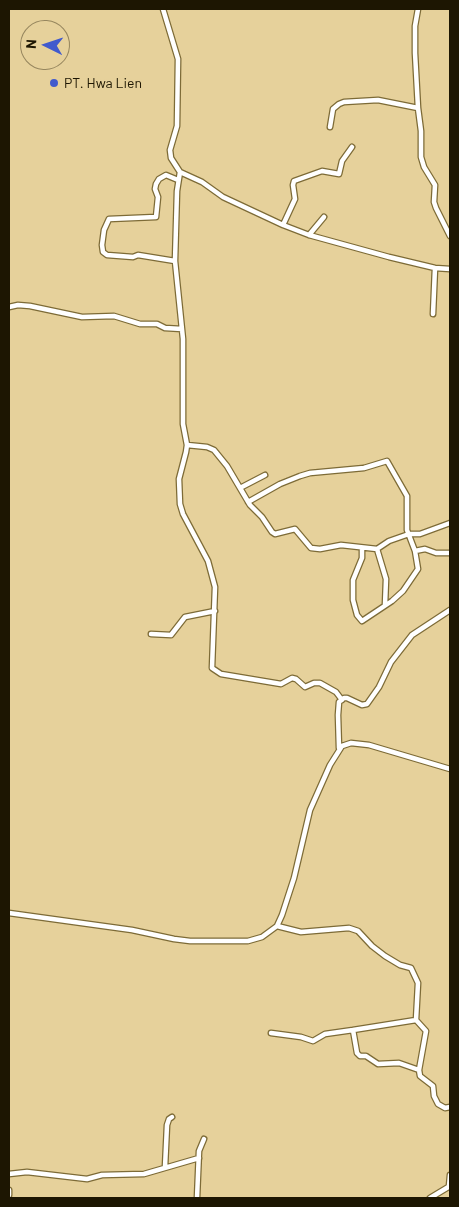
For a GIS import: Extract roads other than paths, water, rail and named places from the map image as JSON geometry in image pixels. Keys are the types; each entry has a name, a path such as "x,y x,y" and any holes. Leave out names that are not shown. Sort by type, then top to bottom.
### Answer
{"street":[{"path":"163,9 178,59 177,126 170,150 171,158 180,172 202,182 223,197 309,235 389,257 435,268 450,269"},
{"path":"418,9 414,38 422,162 434,183 436,208 450,236"},
{"path":"330,127 333,109 344,102 378,100 418,108"},
{"path":"283,225 295,199 294,181 322,171 339,174 342,160 352,147"},
{"path":"180,172 176,214 175,261 182,329 183,424 187,445 179,479 181,510 208,561 215,587 211,665 217,673 281,684 290,679 296,679 305,687 314,683 320,683 336,692 342,700"},
{"path":"175,261 138,255 133,257 107,256 103,252 102,245 104,230 109,220 156,217 158,197 156,184 159,179 166,175 178,180"},
{"path":"309,235 324,217"},
{"path":"444,222 450,221"},
{"path":"433,314 435,268"},
{"path":"9,307 18,305 30,306 82,317 114,316 140,324 158,324 165,328 182,329"},
{"path":"187,445 207,447 214,450 227,466 248,502 274,534 295,529 309,546 316,549 341,545 377,550 389,542 408,534 420,534 450,523"},
{"path":"248,502 280,484 310,473 365,468 386,461 407,496 408,534 419,567 403,591 364,621 360,619 353,600 353,585 362,558 362,548"},
{"path":"240,488 265,476"},
{"path":"415,551 425,549 436,552 450,552"},
{"path":"377,550 386,579 385,605"},
{"path":"9,914 132,930 190,941 248,940 262,937 277,926 287,903 305,825 312,804 339,748 339,702 347,698 362,704 368,704 391,662 412,634 450,610"},
{"path":"151,634 171,635 185,616 215,611"},
{"path":"339,748 351,743 369,744 450,769"},
{"path":"277,926 301,932 349,928 358,931 385,956 400,965 411,968 418,983 416,1020 426,1031 419,1070 420,1076 433,1086 434,1096 438,1104 444,1108 450,1107"},
{"path":"270,1033 301,1037 313,1041 325,1034 416,1020"},
{"path":"353,1030 357,1053 361,1056 366,1056 378,1064 399,1063 419,1070"},
{"path":"165,1167 167,1125 172,1117"},
{"path":"197,1198 199,1158 204,1138"},
{"path":"9,1174 28,1172 87,1179 102,1175 144,1174 199,1158"},
{"path":"430,1198 450,1186 450,1175"},
{"path":"9,1190 9,1195"}],"place":[{"name":"PT. Hwa Lien","path":"54,83"}]}
